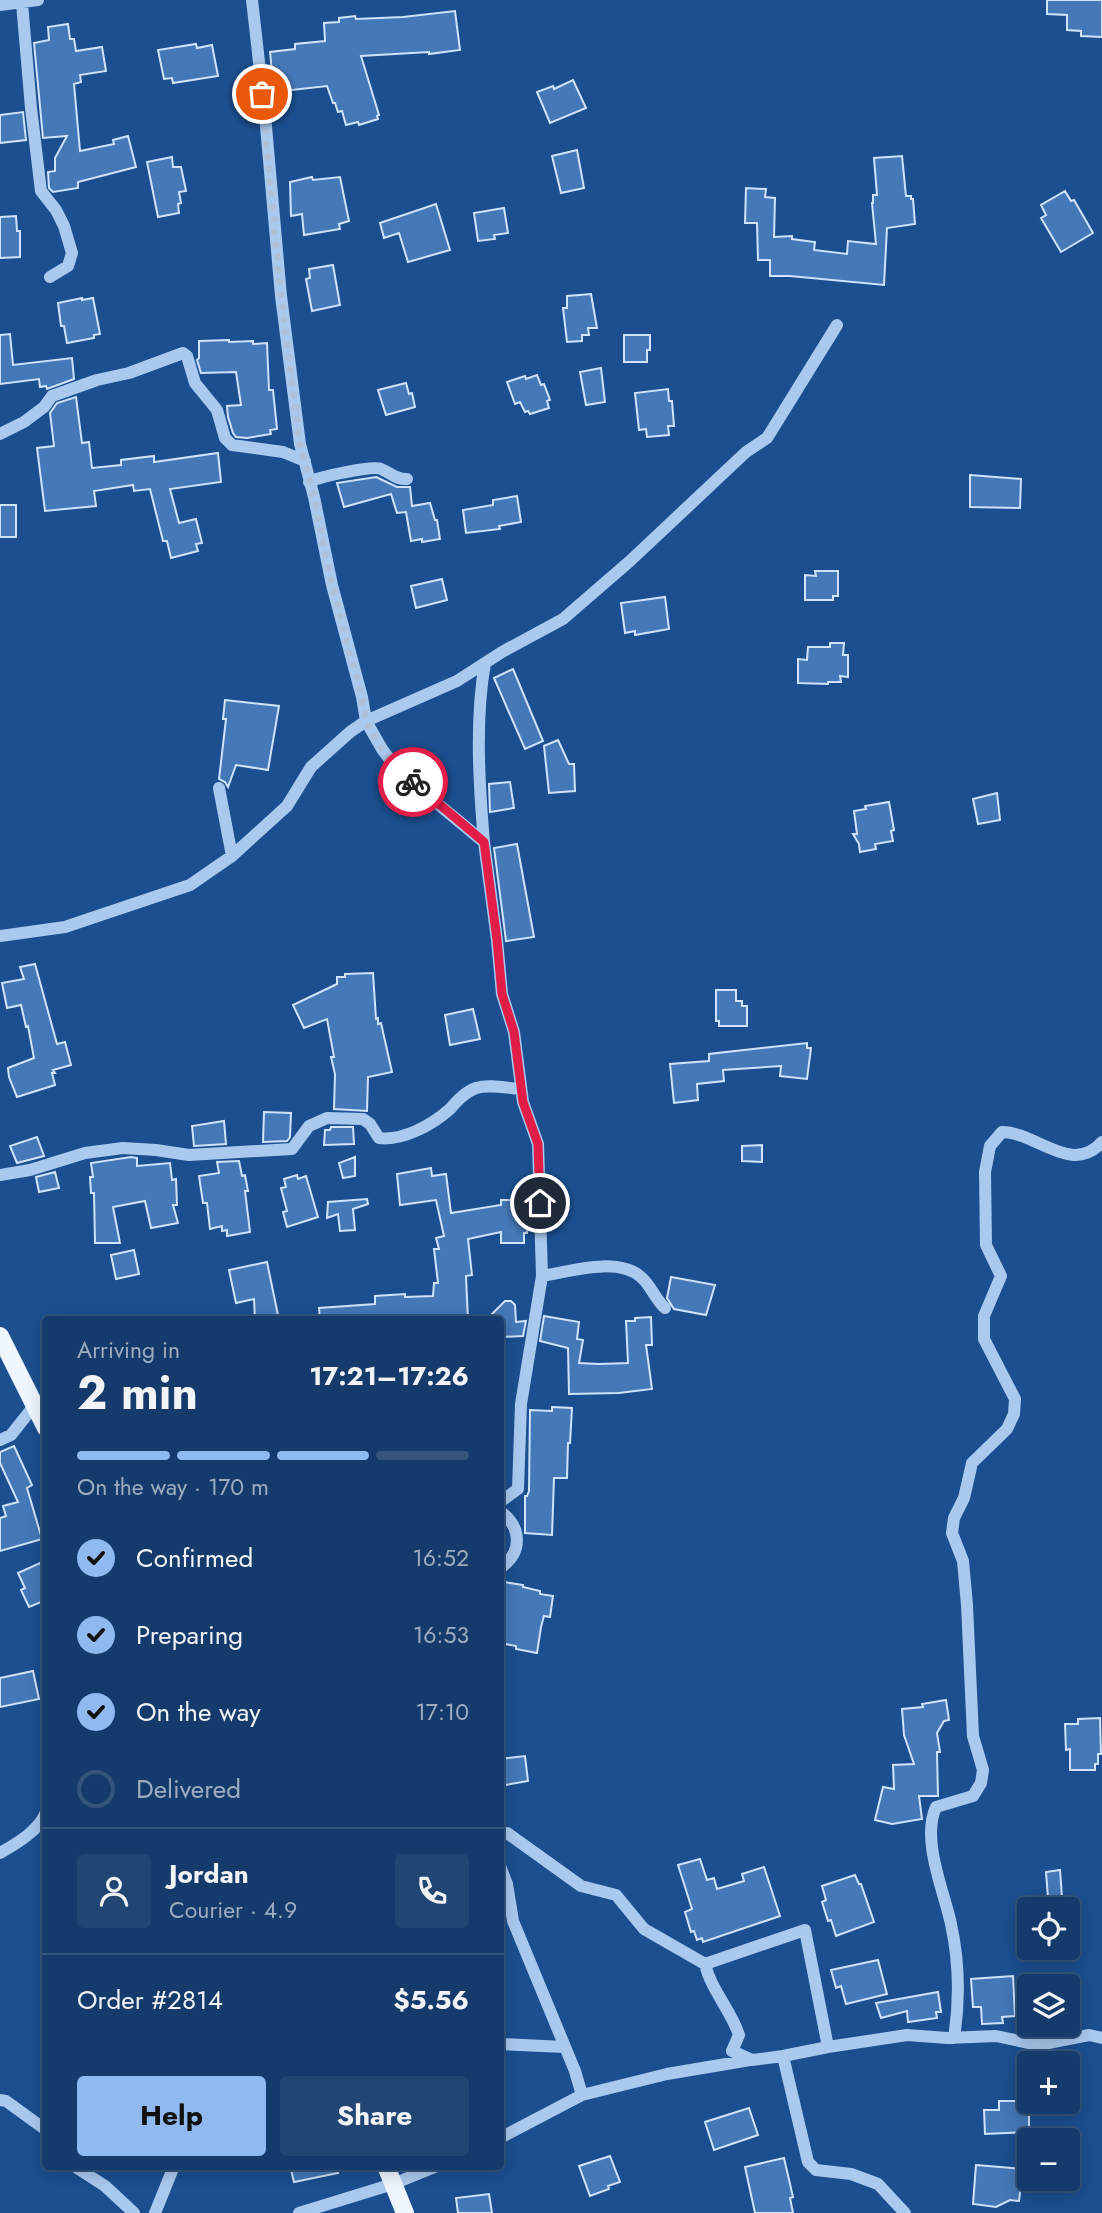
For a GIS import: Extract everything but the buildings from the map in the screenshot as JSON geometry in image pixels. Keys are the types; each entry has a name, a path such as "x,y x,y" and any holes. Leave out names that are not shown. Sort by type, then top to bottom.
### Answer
{"main road":[{"path":"0,1336 42,1421"},
{"path":"388,2170 405,2213"}],"street":[{"path":"0,5 38,0"},
{"path":"252,0 281,296 300,444 366,721 399,772 484,842"},
{"path":"22,3 41,191 56,210 72,253 68,266 50,277"},
{"path":"0,936 65,927 190,885 232,856 287,806 311,767 350,732 366,721 457,681 563,619 630,561 746,452 767,438 837,325"},
{"path":"0,434 24,422 44,407 52,396 97,380 129,373 183,353 187,356 195,383 217,410 225,438 232,445 283,452 305,461"},
{"path":"309,482 323,475 380,467 400,479 407,479"},
{"path":"485,663 480,689 479,766 484,842 502,994 514,1032 523,1102 538,1144 542,1276 521,1404 518,1489 504,1499"},
{"path":"219,788 232,856"},
{"path":"0,1175 30,1170 85,1153 123,1148 189,1155 292,1149 310,1126 327,1118 363,1119 370,1124 379,1138 390,1139 409,1134 431,1122 469,1091 477,1088 520,1089"},
{"path":"954,2038 958,2011 957,1970 951,1924 938,1876 932,1817 936,1807 973,1796 981,1783 983,1770 973,1736 963,1561 952,1533 954,1518 964,1498 972,1463 1007,1429 1014,1414 1015,1399 984,1339 984,1316 1001,1276 986,1245 985,1172 990,1146 1003,1132 1015,1132 1057,1153 1077,1156 1096,1149 1102,1142"},
{"path":"542,1276 606,1266 628,1268 646,1281 655,1299 664,1308"},
{"path":"0,1440 11,1435 34,1406"},
{"path":"504,1514 510,1518 517,1534 516,1550 504,1567"},
{"path":"0,1853 19,1842 42,1820"},
{"path":"507,1833 581,1886 616,1895 643,1929 705,1964 805,1930 828,2047"},
{"path":"504,1876 513,1921 582,2095"},
{"path":"705,1964 707,1974 733,2018 739,2035 732,2051 752,2060"},
{"path":"504,2136 582,2095 667,2074 828,2047 907,2035 954,2038 996,2036 1038,2045 1089,2035 1102,2038"},
{"path":"504,2045 564,2047"},
{"path":"783,2056 808,2161 816,2171 851,2174 878,2184 905,2213"},
{"path":"0,2100 6,2101 42,2127"},
{"path":"80,2170 104,2186 134,2213"},
{"path":"155,2213 172,2170"},
{"path":"299,2213 393,2184 427,2170"}],"way so far":[{"path":"262,94 281,296 300,444 366,721 399,772 413,782"}],"route":[{"path":"413,782 484,842 502,994 514,1032 523,1102 538,1144 540,1203"}]}
